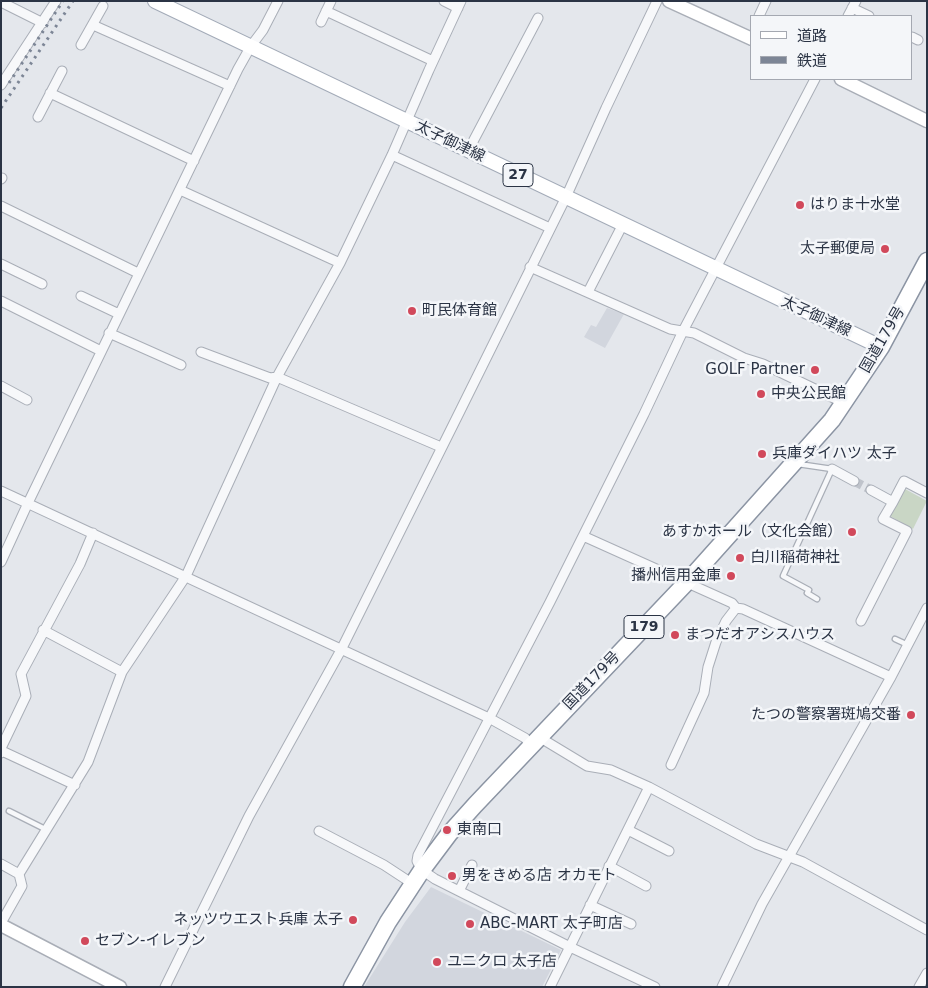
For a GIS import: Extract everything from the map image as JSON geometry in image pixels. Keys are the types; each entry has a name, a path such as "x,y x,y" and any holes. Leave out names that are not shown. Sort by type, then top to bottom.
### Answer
{"highway":[{"name":"国道179号","path":"352,987 375,944 418,877 456,826 687,582 832,420 881,347 927,261"}],"main road":[{"name":"太子御津線","path":"156,1 881,347"}],"street":[{"path":"1,85 56,1"},
{"path":"1,562 109,333 230,86 278,1"},
{"path":"321,22 331,1"},
{"path":"120,987 1,924 22,886 19,874 88,762 122,672 186,576 277,377 340,264 460,5 444,1"},
{"path":"165,987 256,804 341,650 566,197 657,1"},
{"path":"669,1 750,36"},
{"path":"759,15 766,1"},
{"path":"1,2 43,23"},
{"path":"81,45 103,6"},
{"path":"852,6 867,15"},
{"path":"326,11 433,61"},
{"path":"468,151 538,18"},
{"path":"93,25 230,86"},
{"path":"38,117 62,71"},
{"path":"418,877 418,855 583,536 644,414 682,331 814,80"},
{"path":"842,80 927,121"},
{"path":"50,93 194,160"},
{"path":"392,155 550,228"},
{"path":"180,190 340,264"},
{"path":"1,206 138,273"},
{"path":"588,292 623,224"},
{"path":"1,264 42,284"},
{"path":"530,267 670,329 694,333 744,358 763,364 844,403"},
{"path":"81,296 119,314"},
{"path":"1,301 101,351"},
{"path":"109,333 181,365"},
{"path":"201,352 270,378 277,377 441,447"},
{"path":"1,386 27,400"},
{"path":"832,469 854,481"},
{"path":"861,621 907,531 884,519 892,502 904,481 927,493"},
{"path":"871,490 892,502"},
{"path":"1,491 489,718 525,738 587,766 611,770 649,787 756,844 803,862 927,930"},
{"path":"75,785 2,749 26,696 21,674 80,564 93,533"},
{"path":"583,536 732,603 736,608 750,612 891,677"},
{"path":"671,765 704,693 708,667 716,642 726,621 736,608"},
{"path":"722,987 762,904 891,677 927,608"},
{"path":"43,630 122,672"},
{"path":"550,987 649,787"},
{"path":"628,830 669,850"},
{"path":"319,831 384,865 418,877 435,879 570,947 655,987"},
{"path":"1,864 19,874"},
{"path":"459,891 472,865"},
{"path":"610,866 646,886"},
{"path":"590,905 631,924"},
{"path":"919,987 927,973"}],"lane":[{"path":"794,464 832,469 783,576 809,590 807,594 817,599"},
{"path":"895,639 908,645"},
{"path":"8,811 47,830"}],"shaded area":[{"path":"607,308 624,314 605,348 584,337 591,325 596,327"},
{"path":"431,887 561,950 542,987 364,987 405,922"}],"green space":[{"path":"905,489 927,501 913,529 890,516"}],"tunnel":[{"path":"854,481 871,490"}],"railway":[{"path":"9,83 63,1"},
{"path":"1,108 73,1"}],"place":[{"name":"はりま十水堂","path":"800,205"},
{"name":"太子郵便局","path":"885,249"},
{"name":"町民体育館","path":"412,311"},
{"name":"GOLF Partner","path":"815,370"},
{"name":"中央公民館","path":"761,394"},
{"name":"兵庫ダイハツ 太子","path":"762,454"},
{"name":"あすかホール（文化会館）","path":"852,532"},
{"name":"白川稲荷神社","path":"740,558"},
{"name":"播州信用金庫","path":"731,576"},
{"name":"まつだオアシスハウス","path":"675,635"},
{"name":"たつの警察署斑鳩交番","path":"911,715"},
{"name":"東南口","path":"447,830"},
{"name":"男をきめる店 オカモト","path":"452,876"},
{"name":"ネッツウエスト兵庫 太子","path":"353,920"},
{"name":"ABC-MART 太子町店","path":"470,924"},
{"name":"セブン-イレブン","path":"85,941"},
{"name":"ユニクロ 太子店","path":"437,962"}]}
